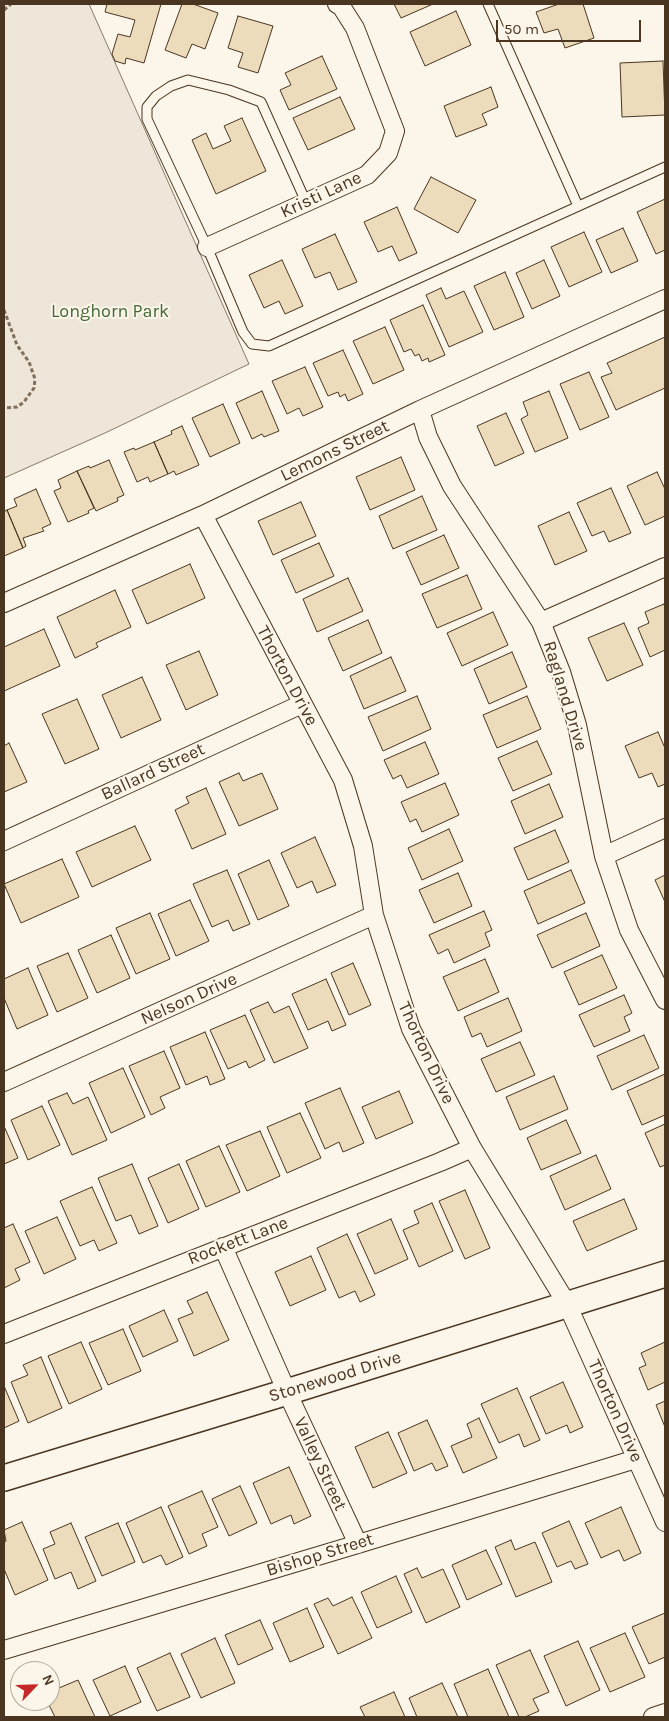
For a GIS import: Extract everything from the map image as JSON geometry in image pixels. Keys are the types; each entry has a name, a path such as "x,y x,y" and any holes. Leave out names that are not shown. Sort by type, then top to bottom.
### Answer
{"street":[{"name":"Kristi Lane","path":"207,247 367,175 388,154 396,131 355,28 341,6 336,4"},
{"name":"Lemons Street","path":"4,603 203,515 420,410 665,299"},
{"name":"Ragland Drive","path":"420,410 428,437 452,486 541,622 561,672 577,725 604,856 629,930 665,1000"},
{"name":"Thorton Drive","path":"203,515 343,780 363,846 374,915 411,1029 472,1148 567,1304 665,1522"},
{"path":"541,622 665,567"},
{"name":"Ballard Street","path":"4,840 302,704"},
{"path":"604,856 665,828"},
{"name":"Nelson Drive","path":"4,1082 374,915"},
{"name":"Rockett Lane","path":"4,1334 472,1148"},
{"name":"Valley Street","path":"224,1247 287,1392 358,1544"},
{"name":"Stonewood Drive","path":"4,1478 665,1274"},
{"name":"Bishop Street","path":"4,1650 636,1459"},
{"path":"652,1717 665,1713"}],"lane":[{"path":"488,4 578,206"},
{"path":"306,202 261,102 229,90 188,80 172,86 156,96 147,107 147,119 207,247 243,332 252,344 269,346 665,167"}],"path":[{"path":"4,10 11,4"},
{"path":"4,310 17,345 28,362 35,379 34,388 24,402 17,407 4,408"}],"green space":[{"name":"Longhorn Park","path":"4,4 89,4 249,364 105,433 4,478"}],"building":[{"path":"107,4 161,4 144,63 126,58 125,64 115,61 112,54 118,34 130,37 135,20 105,12"},
{"path":"182,4 193,4 218,13 205,49 192,44 186,58 165,50"},
{"path":"394,4 433,4 401,18"},
{"path":"559,4 583,4 594,38 565,48 558,29 544,33 536,12"},
{"path":"456,11 471,45 425,66 410,32"},
{"path":"238,16 273,26 258,73 238,67 243,53 228,48"},
{"path":"322,56 337,89 289,110 280,90 291,85 285,73"},
{"path":"663,61 665,115 622,117 620,63"},
{"path":"491,87 498,107 482,114 487,125 456,137 444,106"},
{"path":"340,97 355,129 308,150 293,118"},
{"path":"242,118 266,171 216,194 192,140 206,133 213,149 231,141 224,126"},
{"path":"431,177 476,200 458,233 414,209"},
{"path":"665,199 665,250 656,254 637,212"},
{"path":"397,207 417,253 399,261 392,246 378,252 364,222"},
{"path":"623,228 638,261 611,273 596,240"},
{"path":"584,232 602,272 569,287 551,247"},
{"path":"335,234 357,282 338,290 330,272 315,278 302,249"},
{"path":"282,260 303,306 285,314 279,301 264,308 249,275"},
{"path":"544,260 560,296 532,309 516,273"},
{"path":"505,272 524,317 494,330 474,286"},
{"path":"441,288 446,299 464,291 483,332 449,347 426,295"},
{"path":"423,305 445,355 429,362 428,358 422,361 419,354 415,356 411,349 404,352 390,320"},
{"path":"385,327 404,370 373,384 353,341"},
{"path":"665,337 665,388 616,410 601,377 612,373 607,363"},
{"path":"343,350 363,394 348,401 345,394 340,397 338,392 328,396 313,363"},
{"path":"305,367 323,407 303,416 299,408 287,414 272,381"},
{"path":"589,372 609,417 580,430 560,384"},
{"path":"262,391 279,431 264,437 262,434 252,439 236,403"},
{"path":"549,391 568,438 535,452 521,419 528,415 523,402"},
{"path":"223,404 240,443 210,457 192,418"},
{"path":"506,413 524,453 495,466 477,426"},
{"path":"182,426 199,465 176,475 174,471 168,474 154,442 172,434 171,431"},
{"path":"154,442 168,474 150,482 148,477 137,482 124,452 134,448 135,450"},
{"path":"401,457 415,490 370,510 356,477"},
{"path":"109,460 124,495 117,498 118,501 96,511 77,471"},
{"path":"77,471 94,508 88,511 89,513 68,522 54,491 61,488 58,480"},
{"path":"657,472 665,489 665,516 645,525 627,486"},
{"path":"611,488 631,533 609,542 604,531 592,536 577,503"},
{"path":"36,489 51,524 42,528 44,531 23,538 26,546 23,548 7,510 17,506 14,499"},
{"path":"422,496 437,530 393,549 379,516"},
{"path":"301,502 316,536 273,555 258,521"},
{"path":"7,510 23,548 4,556 4,512"},
{"path":"569,512 587,551 555,565 538,526"},
{"path":"444,535 459,568 421,585 406,552"},
{"path":"319,543 334,576 296,593 281,560"},
{"path":"190,564 205,598 147,624 132,590"},
{"path":"467,575 482,609 437,628 422,594"},
{"path":"348,578 363,611 317,632 303,599"},
{"path":"115,590 131,627 96,643 98,647 75,658 57,617"},
{"path":"664,604 665,650 650,657 638,628 649,623 645,612"},
{"path":"493,612 508,645 462,666 447,633"},
{"path":"368,620 382,653 343,671 328,638"},
{"path":"624,623 643,665 607,681 588,638"},
{"path":"44,629 60,666 4,691 4,647"},
{"path":"199,651 218,695 186,710 166,665"},
{"path":"512,652 527,687 489,704 474,669"},
{"path":"391,657 406,691 364,709 350,676"},
{"path":"142,677 161,720 121,738 102,695"},
{"path":"417,696 431,729 383,751 368,717"},
{"path":"527,696 541,729 497,748 483,715"},
{"path":"77,699 99,749 65,764 42,714"},
{"path":"658,732 665,748 665,784 658,787 652,773 639,778 625,746"},
{"path":"537,741 552,774 513,791 498,758"},
{"path":"425,742 439,774 407,788 401,775 393,779 384,760"},
{"path":"9,743 27,782 4,792 4,746"},
{"path":"239,773 243,781 262,773 278,809 239,826 219,782"},
{"path":"445,783 459,815 422,832 416,819 410,822 401,802"},
{"path":"549,784 563,817 525,834 511,801"},
{"path":"206,788 226,834 192,849 175,810 189,803 186,797"},
{"path":"135,826 151,860 92,887 76,852"},
{"path":"449,829 463,861 422,880 408,848"},
{"path":"555,830 569,862 528,880 514,848"},
{"path":"315,837 336,885 317,893 312,881 297,888 281,853"},
{"path":"62,859 79,897 21,923 4,884"},
{"path":"269,860 289,906 258,920 238,874"},
{"path":"227,870 250,924 233,931 228,920 212,927 193,884"},
{"path":"571,870 585,903 538,924 524,891"},
{"path":"458,873 472,906 434,923 419,890"},
{"path":"665,875 665,902 655,880"},
{"path":"190,900 209,941 176,956 158,914"},
{"path":"484,911 492,930 485,933 490,946 454,963 448,949 438,954 429,935"},
{"path":"150,913 170,959 136,974 116,928"},
{"path":"586,913 600,946 552,968 537,935"},
{"path":"111,935 130,978 97,993 78,950"},
{"path":"68,953 88,998 57,1012 37,966"},
{"path":"602,955 617,988 579,1005 564,972"},
{"path":"485,959 499,992 458,1011 443,977"},
{"path":"353,963 371,1005 349,1015 331,973"},
{"path":"28,968 48,1015 17,1029 4,998 4,979"},
{"path":"326,979 346,1025 332,1031 328,1021 308,1030 292,994"},
{"path":"624,995 632,1013 624,1017 630,1031 594,1047 579,1015"},
{"path":"508,998 522,1031 487,1047 481,1033 472,1037 464,1017"},
{"path":"268,1002 274,1013 289,1006 308,1048 274,1063 250,1010"},
{"path":"245,1015 265,1060 249,1068 246,1061 228,1069 210,1030"},
{"path":"205,1032 225,1079 210,1085 207,1076 186,1085 170,1047"},
{"path":"644,1035 659,1068 612,1090 597,1056"},
{"path":"520,1042 535,1075 496,1092 481,1059"},
{"path":"164,1051 180,1088 160,1097 165,1108 151,1115 129,1066"},
{"path":"123,1068 145,1117 111,1133 89,1083"},
{"path":"665,1074 665,1115 642,1125 627,1091"},
{"path":"554,1076 568,1109 520,1130 506,1097"},
{"path":"340,1088 364,1143 343,1152 339,1142 325,1149 305,1103"},
{"path":"399,1091 413,1123 376,1139 362,1107"},
{"path":"67,1093 73,1104 88,1097 107,1140 72,1155 48,1101"},
{"path":"42,1106 60,1145 28,1160 11,1120"},
{"path":"300,1113 321,1158 287,1173 267,1127"},
{"path":"566,1120 581,1153 541,1170 527,1138"},
{"path":"665,1124 665,1165 660,1167 645,1133"},
{"path":"4,1126 18,1158 4,1164"},
{"path":"260,1131 280,1176 247,1191 226,1145"},
{"path":"219,1146 240,1192 206,1207 186,1161"},
{"path":"596,1155 611,1189 565,1210 550,1176"},
{"path":"132,1164 158,1226 139,1234 131,1215 116,1221 98,1178"},
{"path":"179,1164 199,1209 168,1223 148,1178"},
{"path":"92,1187 117,1243 99,1251 94,1240 80,1246 60,1201"},
{"path":"465,1190 490,1248 465,1259 439,1201"},
{"path":"624,1199 637,1229 587,1251 573,1221"},
{"path":"432,1203 453,1251 419,1267 403,1230 419,1223 414,1211"},
{"path":"57,1217 76,1259 44,1274 25,1231"},
{"path":"391,1219 408,1259 375,1274 357,1234"},
{"path":"13,1224 30,1262 15,1269 20,1280 4,1288 4,1228"},
{"path":"347,1234 375,1295 360,1302 355,1291 339,1298 317,1248"},
{"path":"311,1256 326,1290 290,1306 275,1272"},
{"path":"207,1292 229,1340 194,1356 178,1319 193,1313 187,1301"},
{"path":"164,1310 178,1341 143,1357 129,1326"},
{"path":"123,1329 141,1371 108,1385 89,1343"},
{"path":"81,1342 102,1389 69,1404 48,1356"},
{"path":"665,1342 665,1382 648,1390 639,1368 646,1365 641,1353"},
{"path":"41,1357 62,1408 28,1423 11,1382 28,1375 23,1365"},
{"path":"563,1382 583,1427 570,1433 567,1425 546,1434 530,1397"},
{"path":"4,1386 19,1421 4,1428"},
{"path":"517,1388 540,1440 524,1447 519,1434 499,1443 481,1404"},
{"path":"665,1401 665,1427 656,1405"},
{"path":"479,1418 497,1458 463,1473 451,1446 472,1437 467,1424"},
{"path":"427,1420 448,1466 436,1471 432,1463 414,1471 398,1433"},
{"path":"388,1432 407,1473 373,1488 355,1447"},
{"path":"289,1467 311,1516 294,1524 291,1515 271,1524 253,1483"},
{"path":"240,1486 257,1523 229,1536 212,1499"},
{"path":"202,1491 218,1527 202,1534 207,1546 189,1554 168,1506"},
{"path":"161,1507 183,1557 166,1565 161,1555 143,1563 126,1523"},
{"path":"621,1507 641,1553 624,1561 619,1550 601,1558 585,1523"},
{"path":"569,1521 588,1564 575,1569 571,1561 557,1567 542,1533"},
{"path":"22,1522 48,1580 15,1595 4,1569 4,1543 6,1541 4,1530"},
{"path":"71,1523 96,1581 78,1589 71,1572 55,1579 43,1549 55,1544 50,1532"},
{"path":"118,1523 135,1562 102,1576 85,1537"},
{"path":"511,1540 515,1550 535,1542 552,1582 516,1597 495,1547"},
{"path":"486,1550 502,1584 467,1600 452,1565"},
{"path":"417,1568 422,1578 443,1569 460,1607 426,1623 404,1574"},
{"path":"396,1576 412,1612 377,1628 361,1592"},
{"path":"352,1597 372,1638 338,1654 314,1604 328,1598 333,1606"},
{"path":"307,1608 324,1647 290,1662 273,1623"},
{"path":"665,1613 665,1657 649,1664 632,1627"},
{"path":"260,1620 273,1649 238,1665 225,1635"},
{"path":"625,1633 645,1677 610,1692 590,1648"},
{"path":"215,1638 235,1683 201,1698 181,1654"},
{"path":"578,1641 600,1690 566,1706 544,1656"},
{"path":"530,1650 549,1692 533,1699 539,1711 525,1717 519,1717 496,1665"},
{"path":"170,1653 190,1697 157,1711 137,1668"},
{"path":"125,1666 141,1702 110,1716 93,1680"},
{"path":"488,1669 509,1717 468,1717 454,1684"},
{"path":"78,1680 95,1717 55,1717 52,1711 60,1711 60,1688"},
{"path":"442,1683 458,1717 417,1717 409,1698"},
{"path":"394,1692 405,1717 365,1717 360,1707"}]}
